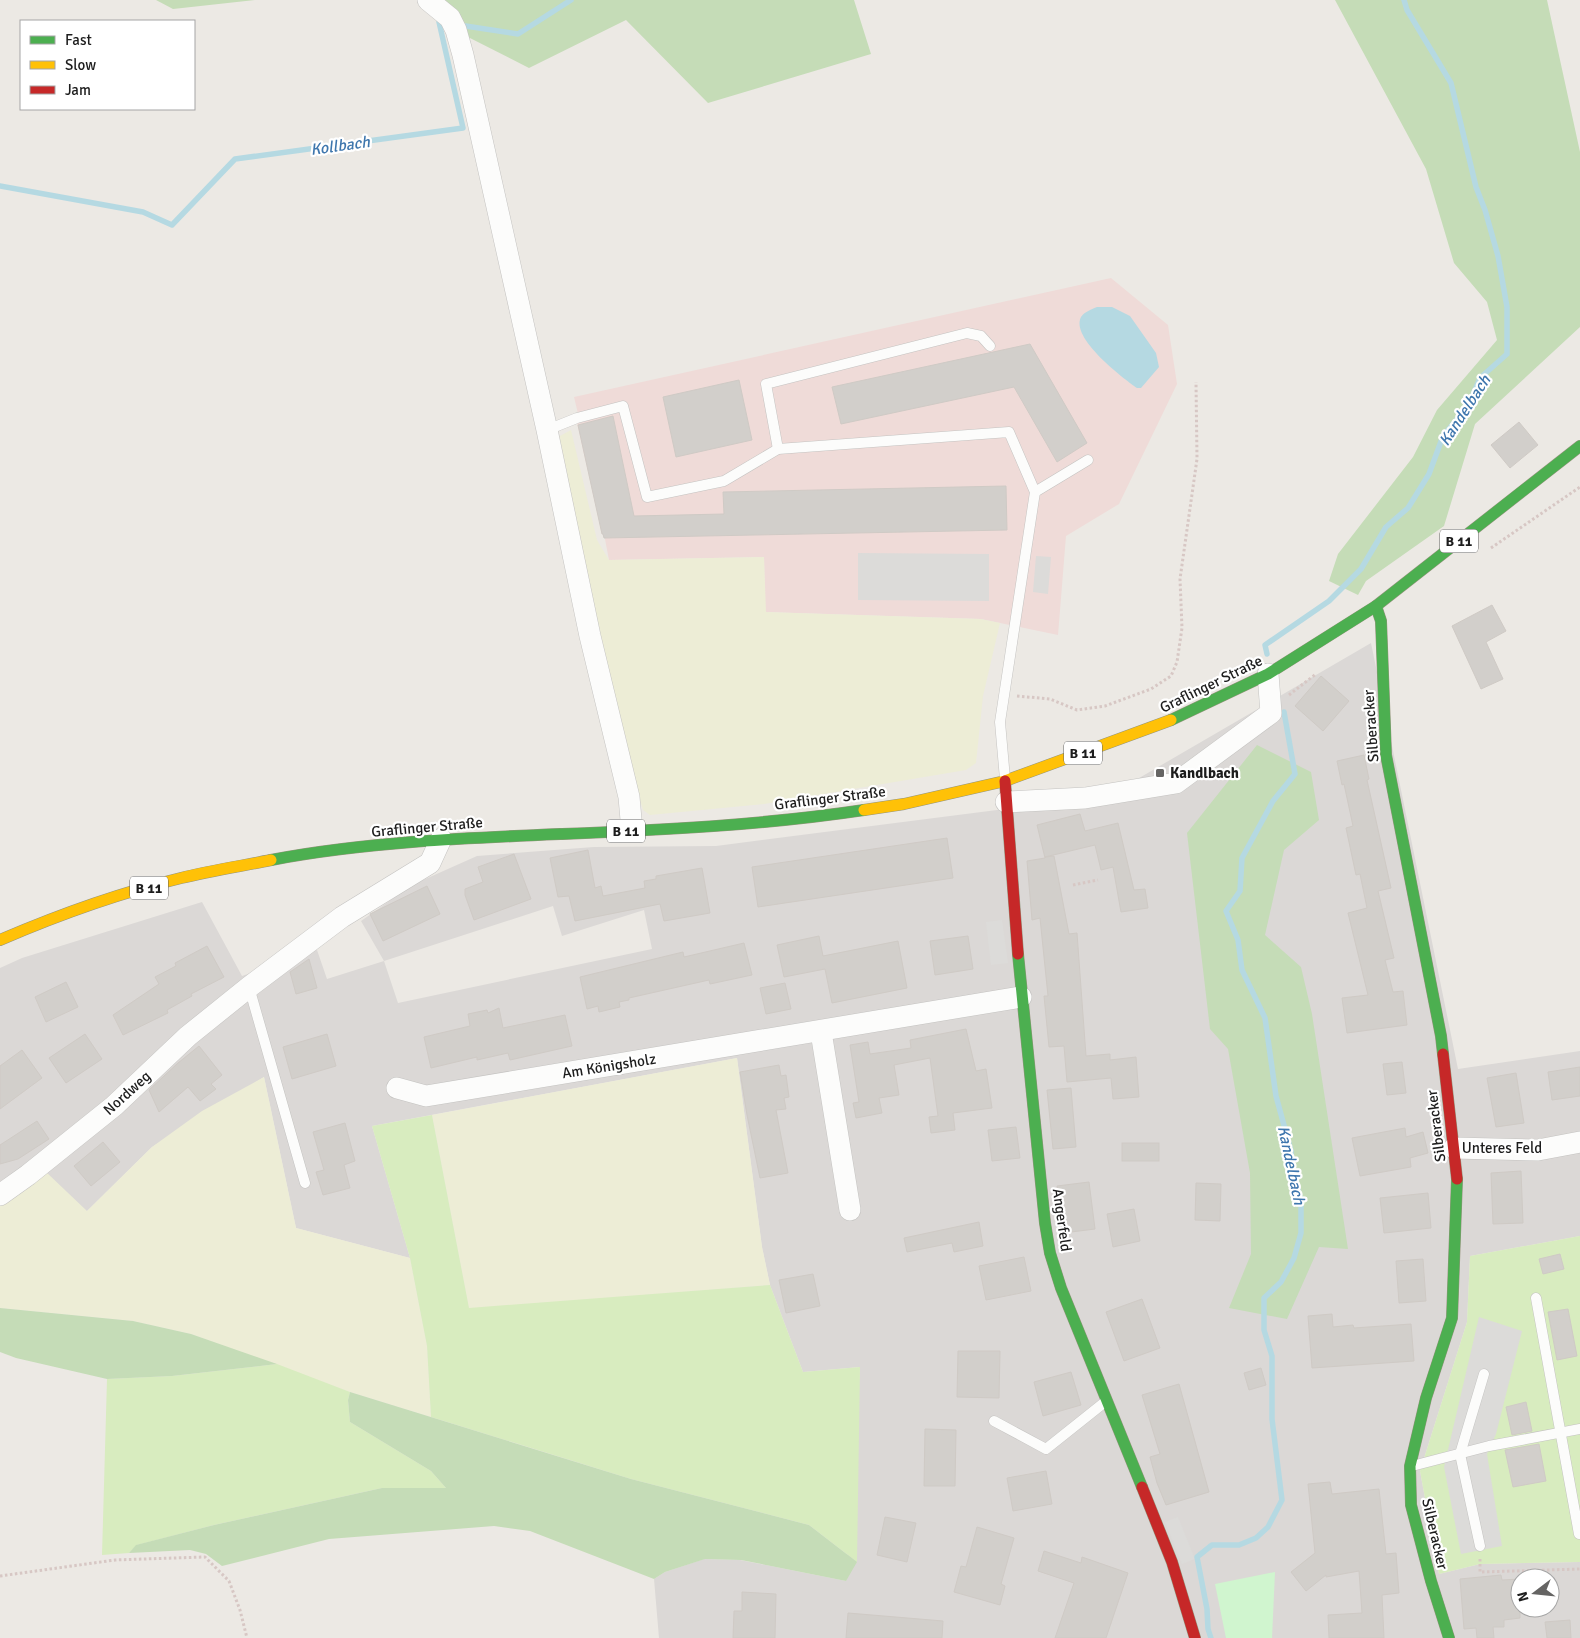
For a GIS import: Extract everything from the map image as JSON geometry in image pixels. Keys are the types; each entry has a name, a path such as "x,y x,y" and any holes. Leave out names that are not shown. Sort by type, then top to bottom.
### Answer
{"street":[{"path":"428,0 453,24 465,65 590,636 630,797 632,831"},
{"name":"Graflinger Straße","path":"0,940 33,926 110,899 181,878 303,854 441,838 632,831 811,818 1005,791 1160,725 1268,674 1376,606 1580,446"},
{"name":"Silberacker","path":"1376,606 1380,621 1386,754 1441,1036 1458,1185 1452,1318 1426,1398 1410,1466 1411,1505 1431,1581 1449,1638"},
{"path":"1005,791 1085,798 1176,784 1271,713 1268,674"},
{"name":"Angerfeld","path":"1005,791 1021,997 1045,1223 1050,1252 1061,1288 1172,1562 1195,1638"},
{"name":"Nordweg","path":"0,1195 114,1106 188,1036 249,987 342,917 430,863 441,838"},
{"name":"Am Königsholz","path":"397,1088 426,1096 821,1032 1021,997"},
{"path":"821,1032 850,1210"},
{"name":"Unteres Feld","path":"1454,1148 1538,1150 1580,1142"}],"lane":[{"path":"778,449 766,384 967,333 982,336 990,346"},
{"path":"546,430 577,418 623,406 647,497 724,481 778,449 1009,432 1035,492 1000,722 1005,791"},
{"path":"1035,492 1088,460"},
{"path":"249,987 305,1183"},
{"path":"1536,1298 1579,1534"},
{"path":"1480,1546 1460,1454 1484,1374"},
{"path":"994,1421 1046,1449 1107,1401"},
{"path":"1410,1466 1489,1446 1580,1429"}],"path":[{"path":"1004,695 1050,700 1077,710 1105,706 1151,689 1171,676 1177,662 1182,628 1180,579 1197,459 1196,382"},
{"path":"1073,885 1098,880"},
{"path":"1480,1546 1480,1572 1580,1569"},
{"path":"0,1576 115,1560 205,1557 229,1581 240,1610 247,1638"}],"shaded area":[{"path":"1111,278 1168,325 1177,384 1119,504 1066,536 1058,635 981,619 765,612 764,557 609,560 577,423 580,422 574,397"},
{"path":"858,553 989,554 989,601 858,600"},
{"path":"1036,556 1051,557 1048,594 1033,592"},
{"path":"1371,643 1458,1069 1580,1051 1580,1236 1470,1256 1467,1322 1420,1471 1439,1574 1480,1564 1580,1562 1580,1638 659,1638 654,1579 665,1572 704,1559 740,1560 846,1581 860,1367 803,1372 770,1285 762,1247 737,1058 372,1126 410,1258 296,1228 264,1077 152,1147 86,1212 0,1203 0,968 22,958 202,902 242,976 317,950 327,979 384,961 361,921 412,885 477,856 594,847 716,846 997,810 1134,781","holes":["553,906 562,936 644,910 652,949 398,1003 384,961"]},
{"path":"1002,920 1008,963 991,965 986,922"},
{"path":"1479,1317 1522,1331 1496,1434 1487,1454 1502,1546 1461,1554 1444,1467"},
{"path":"1178,1517 1195,1559 1182,1564 1165,1522"}],"green space":[{"path":"156,0 255,0 173,9"},
{"path":"425,0 854,0 871,54 708,103 626,20 529,68 464,35"},
{"path":"1335,0 1547,0 1580,152 1580,327 1475,424 1444,526 1366,581 1358,595 1329,581 1338,554 1413,457 1437,410 1497,340 1487,302 1454,263 1426,169"},
{"path":"571,430 597,540 609,560 764,557 766,612 981,619 1000,623 983,696 976,763 966,770 764,804 650,815 643,810 622,740 558,437"},
{"path":"1257,745 1311,772 1319,820 1284,850 1265,935 1301,967 1312,1014 1348,1249 1319,1247 1287,1319 1229,1308 1251,1254 1250,1173 1228,1049 1210,1029 1187,833"},
{"path":"737,1058 762,1247 770,1285 469,1309 432,1115"},
{"path":"264,1077 296,1228 410,1258 427,1346 431,1417 350,1392 191,1334 133,1321 0,1308 0,1203 45,1171 87,1211 152,1147 202,1111"},
{"path":"432,1115 469,1308 770,1285 803,1372 860,1367 857,1562 809,1525 631,1479 431,1417 427,1346 410,1258 372,1126"},
{"path":"1580,1236 1580,1562 1480,1564 1439,1574 1420,1471 1467,1322 1470,1256"},
{"path":"0,1308 133,1321 191,1334 277,1364 172,1376 107,1379 16,1358 0,1352"},
{"path":"277,1364 350,1392 348,1400 350,1422 431,1471 446,1488 382,1488 214,1525 137,1545 129,1553 102,1555 107,1379 172,1376"},
{"path":"350,1392 631,1479 809,1525 857,1562 846,1581 741,1560 705,1559 665,1572 654,1579 530,1531 494,1526 329,1539 222,1566 206,1554 190,1550 129,1553 136,1545 214,1525 382,1488 446,1488 431,1471 350,1422 348,1400"},
{"path":"1275,1572 1272,1638 1226,1638 1215,1584"}],"water":[{"path":"1097,307 1112,307 1130,316 1156,353 1159,367 1141,388 1137,388 1110,367 1083,336 1080,326 1081,317 1086,312"}],"building":[{"path":"1030,344 1087,443 1057,462 1014,387 841,424 832,387"},
{"path":"739,380 752,440 676,457 663,397"},
{"path":"613,416 634,516 724,514 723,492 1006,486 1007,530 604,538 578,425"},
{"path":"1519,422 1538,445 1510,468 1491,445"},
{"path":"1492,605 1506,631 1486,642 1503,679 1481,689 1452,626"},
{"path":"1321,676 1349,701 1323,731 1295,706"},
{"path":"1364,755 1369,779 1367,780 1391,888 1378,891 1394,958 1385,960 1393,992 1403,991 1407,1025 1347,1033 1342,998 1368,995 1348,913 1367,908 1360,874 1356,875 1346,828 1353,826 1337,761"},
{"path":"1080,814 1085,831 1118,823 1134,890 1145,889 1148,908 1121,912 1113,867 1101,870 1095,845 1045,857 1054,856 1069,934 1077,933 1086,1056 1110,1054 1110,1060 1136,1057 1139,1097 1113,1099 1111,1078 1067,1082 1064,1046 1049,1047 1044,996 1048,996 1040,918 1032,920 1027,861 1045,858 1037,825"},
{"path":"947,838 953,878 758,907 752,867"},
{"path":"588,850 595,888 601,886 603,896 645,888 644,881 656,879 656,876 702,868 710,913 664,921 660,904 575,921 569,896 558,897 550,858"},
{"path":"514,854 531,899 474,920 465,895 465,889 483,882 478,867"},
{"path":"427,886 440,914 383,941 370,914"},
{"path":"819,936 823,956 898,941 907,988 832,1003 825,969 784,977 777,945"},
{"path":"968,936 973,969 935,975 930,941"},
{"path":"744,943 752,975 710,984 709,980 629,998 629,1000 619,1002 620,1007 599,1012 598,1006 587,1009 580,977 683,952 684,957"},
{"path":"207,946 224,977 191,994 192,996 167,1010 168,1013 123,1035 113,1015 159,984 155,977 176,966 175,963"},
{"path":"309,959 317,988 296,994 290,972"},
{"path":"66,982 78,1007 46,1022 35,997"},
{"path":"785,983 791,1009 766,1014 760,988"},
{"path":"499,1008 503,1028 565,1015 572,1046 510,1060 508,1053 477,1060 477,1057 431,1068 424,1037 470,1026 468,1014 487,1010 488,1013"},
{"path":"966,1029 976,1071 986,1069 992,1108 953,1113 955,1130 931,1133 929,1117 938,1116 930,1058 894,1065 899,1095 879,1098 882,1113 856,1118 853,1103 859,1102 850,1045 868,1042 870,1054 911,1048 910,1040"},
{"path":"85,1034 102,1059 66,1083 49,1058"},
{"path":"327,1034 336,1066 292,1079 283,1047"},
{"path":"199,1046 222,1075 211,1084 216,1089 200,1101 188,1087 159,1112 149,1090"},
{"path":"22,1050 42,1078 0,1109 0,1066"},
{"path":"1402,1062 1406,1093 1387,1095 1383,1064"},
{"path":"779,1065 781,1076 786,1075 789,1097 784,1098 786,1109 776,1110 788,1173 760,1178 740,1072"},
{"path":"1580,1067 1580,1096 1552,1100 1548,1072"},
{"path":"1516,1073 1524,1123 1496,1127 1487,1078"},
{"path":"1071,1088 1076,1147 1053,1149 1047,1090"},
{"path":"37,1121 49,1139 18,1159 0,1164 0,1145"},
{"path":"345,1123 355,1161 344,1165 350,1188 323,1195 316,1172 324,1170 313,1132"},
{"path":"1016,1127 1020,1158 992,1161 988,1130"},
{"path":"1405,1128 1406,1137 1423,1132 1428,1153 1410,1158 1411,1167 1360,1176 1352,1138"},
{"path":"103,1142 120,1162 91,1186 74,1166"},
{"path":"1122,1143 1159,1143 1159,1161 1122,1161"},
{"path":"1521,1171 1523,1223 1493,1224 1491,1173"},
{"path":"1089,1182 1095,1229 1063,1233 1057,1186"},
{"path":"1196,1183 1221,1184 1220,1221 1195,1220"},
{"path":"1428,1193 1431,1228 1384,1233 1380,1198"},
{"path":"1134,1209 1140,1241 1113,1247 1107,1214"},
{"path":"979,1222 983,1246 954,1252 952,1243 907,1252 904,1238"},
{"path":"1560,1254 1564,1269 1543,1274 1539,1259"},
{"path":"1024,1257 1031,1291 986,1300 979,1266"},
{"path":"1423,1259 1426,1301 1399,1303 1396,1261"},
{"path":"813,1274 820,1306 786,1313 779,1280"},
{"path":"1142,1299 1160,1348 1124,1361 1106,1312"},
{"path":"1568,1309 1577,1356 1557,1360 1548,1312"},
{"path":"1332,1314 1333,1327 1353,1325 1354,1328 1411,1324 1414,1361 1312,1368 1308,1316"},
{"path":"958,1351 1000,1351 999,1398 957,1397"},
{"path":"1261,1368 1266,1385 1249,1390 1244,1373"},
{"path":"1071,1372 1081,1405 1043,1416 1034,1382"},
{"path":"1179,1384 1209,1492 1166,1505 1157,1483 1150,1457 1160,1454 1142,1395"},
{"path":"1526,1402 1532,1431 1512,1435 1506,1407"},
{"path":"925,1429 956,1430 955,1486 924,1486"},
{"path":"1539,1444 1546,1481 1513,1487 1505,1450"},
{"path":"1046,1471 1052,1504 1013,1511 1007,1478"},
{"path":"1330,1482 1332,1494 1379,1489 1386,1554 1396,1553 1399,1593 1382,1595 1384,1638 1329,1638 1328,1615 1362,1613 1359,1571 1326,1577 1326,1575 1306,1591 1291,1572 1315,1553 1308,1484"},
{"path":"885,1517 916,1523 907,1562 877,1555"},
{"path":"977,1527 1014,1538 1001,1584 1005,1586 1000,1605 954,1592 961,1566 966,1567"},
{"path":"1044,1551 1081,1563 1082,1557 1128,1573 1106,1638 1055,1638 1074,1583 1038,1571"},
{"path":"1501,1575 1502,1580 1510,1580 1510,1618 1520,1618 1504,1620 1504,1627 1493,1627 1494,1638 1477,1638 1476,1628 1464,1629 1460,1579"},
{"path":"742,1592 776,1594 775,1638 733,1638 734,1611 742,1611"},
{"path":"848,1613 943,1621 942,1638 846,1638"},
{"path":"1570,1620 1571,1638 1547,1638 1545,1622"}],"waterway":[{"name":"Kollbach","path":"459,25 518,34 571,0"},
{"name":"Kandelbach","path":"1267,654 1265,645 1329,601 1361,569 1386,527 1408,508 1429,474 1443,436 1468,406 1480,378 1507,354 1507,307 1498,256 1485,210 1476,187 1451,83 1407,10 1404,0"},
{"name":"Kollbach","path":"0,186 143,212 172,225 235,159 463,128 439,22 445,23"},
{"name":"Kandelbach","path":"1211,1638 1197,1557 1212,1545 1239,1545 1256,1538 1268,1527 1282,1500 1272,1419 1272,1356 1264,1330 1264,1298 1281,1282 1294,1258 1301,1233 1301,1200 1293,1173 1291,1151 1276,1096 1265,1018 1242,970 1238,940 1226,911 1240,891 1242,858 1273,801 1295,774 1284,712"}],"traffic: fast":[{"path":"1171,720 1268,674 1376,606 1580,446"},
{"path":"1376,606 1381,621 1386,755 1443,1054"},
{"path":"271,860 379,845 489,837 713,826 789,820 864,810"},
{"path":"1018,954 1045,1223 1050,1253 1061,1288 1142,1487"},
{"path":"1449,1638 1431,1581 1411,1505 1410,1466 1426,1398 1452,1318 1457,1179"}],"traffic: slow":[{"path":"864,810 904,804 1005,781 1171,720"},
{"path":"0,940 66,913 135,890 192,875 271,860"}],"traffic: jam":[{"path":"1005,781 1018,954"},
{"path":"1443,1054 1457,1179"},
{"path":"1142,1487 1172,1562 1195,1638"}],"place":[{"name":"Kandlbach","path":"1160,773"}]}
